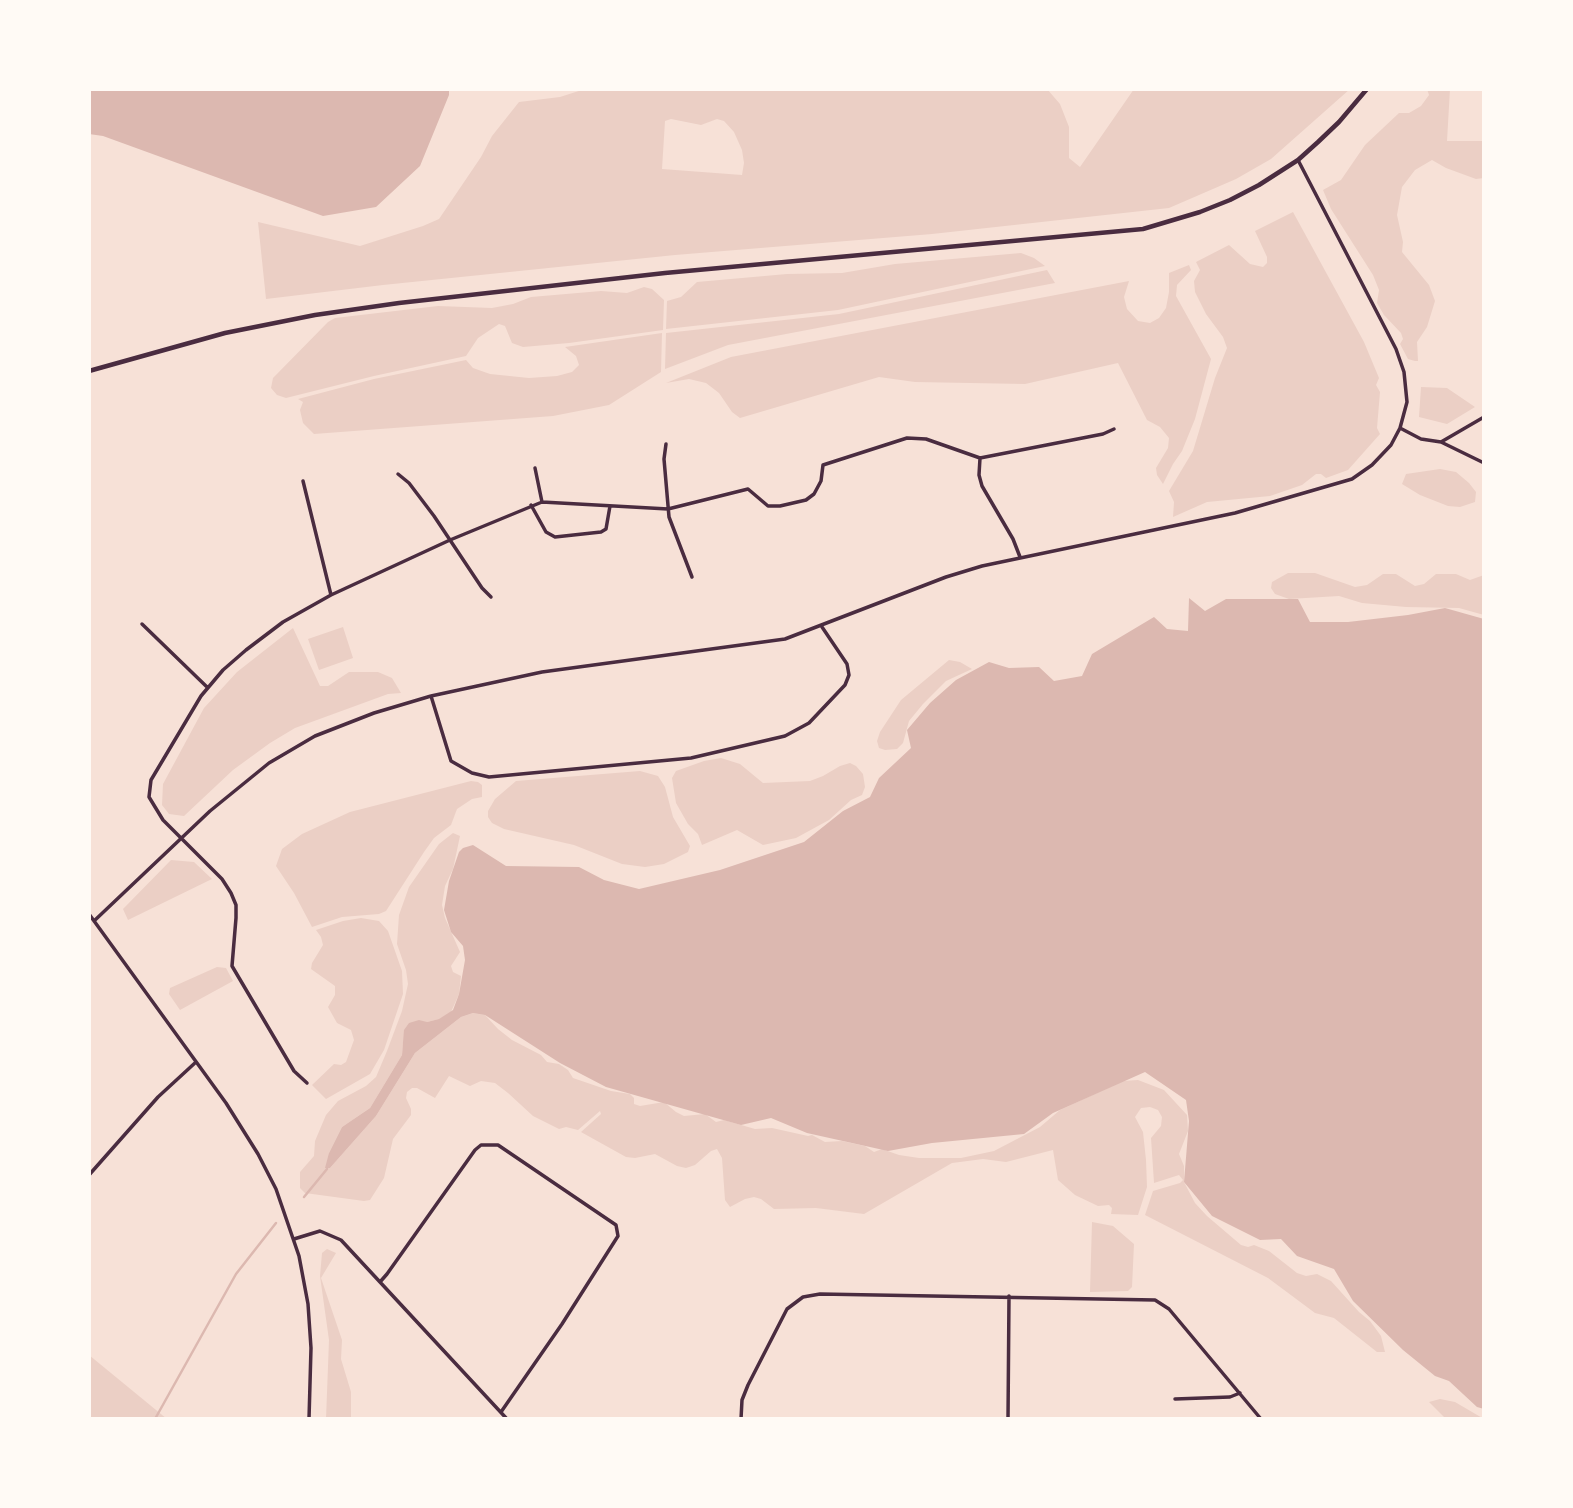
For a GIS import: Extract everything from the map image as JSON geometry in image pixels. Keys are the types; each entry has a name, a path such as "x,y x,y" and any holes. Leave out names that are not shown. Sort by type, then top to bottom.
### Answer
{"street":[{"path":"89,371 225,333 316,314 665,273 1143,229 1230,200 1297,160 1339,122 1367,89"},
{"path":"94,921 228,795 291,748 374,713 431,696 542,672 785,639 946,578 1020,558 1235,513 1352,479 1372,465 1391,445 1400,428 1407,402 1404,372 1396,349 1297,160"},
{"path":"1441,442 1484,417"},
{"path":"1400,428 1421,439 1441,442 1484,463"},
{"path":"307,1083 294,1071 232,966 236,905 231,893 222,879 181,840 156,811 149,791 151,780 207,687 269,632 331,595 450,540 542,502 668,509 748,489 771,507 806,500 814,494 819,486 823,465 907,438 926,439 980,458 1103,434 1114,429"},
{"path":"666,444 663,459 668,509 692,577"},
{"path":"980,458 979,475 982,486 1013,540 1020,558"},
{"path":"535,468 542,502"},
{"path":"397,474 409,483 491,597"},
{"path":"303,481 331,595"},
{"path":"531,505 546,532 555,537 606,529 610,506"},
{"path":"142,624 207,687"},
{"path":"431,696 451,761 472,773 489,778 691,758 785,736 809,723 845,685 849,675 847,664 822,627"},
{"path":"89,914 226,1104 268,1171 294,1239 304,1279 312,1371 309,1419"},
{"path":"89,1175 158,1097 196,1062"},
{"path":"380,1282 481,1145 498,1145 616,1225 618,1236 501,1412"},
{"path":"294,1239 315,1232 330,1234 347,1246 507,1419"},
{"path":"741,1419 742,1400 748,1385 783,1315 798,1299 820,1294 1148,1299 1159,1302 1169,1308 1261,1419"},
{"path":"1008,1419 1009,1296"},
{"path":"1175,1399 1230,1397 1240,1393"}],"shaded area":[{"path":"89,89 449,89 449,95 420,166 376,207 323,216 103,136 89,134"},
{"path":"585,89 1047,89 1060,104 1069,127 1069,158 1080,167 1134,89 1350,89 1271,159 1236,179 1169,208 932,234 675,255 266,299 258,222 360,246 423,226 439,219 492,136 519,102 560,97","holes":["671,119 701,125 717,119 724,121 734,132 742,150 742,175 662,169 665,121"]},
{"path":"1427,89 1450,89 1447,141 1484,141 1484,178 1476,179 1432,160 1415,170 1402,187 1397,215 1403,242 1402,252 1429,285 1435,301 1427,327 1417,342 1418,361 1415,361 1408,359 1400,344 1403,339 1401,333 1377,303 1379,290 1373,275 1331,209 1323,190 1341,180 1365,145 1399,113 1409,113 1421,106 1429,95"},
{"path":"1293,212 1364,342 1379,378 1376,385 1380,392 1377,428 1380,434 1348,470 1326,478 1316,474 1302,485 1270,496 1207,502 1173,517 1174,502 1169,491 1193,451 1227,348 1195,292 1194,281 1200,270 1196,262 1229,245 1250,264 1263,267 1267,263 1267,257 1255,231"},
{"path":"1021,253 1045,266 838,310 666,329 667,301 681,297 697,282 787,274 842,273 895,264"},
{"path":"1189,265 1191,270 1177,285 1176,296 1211,359 1195,419 1182,451 1163,484 1156,468 1168,448 1169,438 1160,427 1147,420 1118,363 1025,384 915,382 879,377 740,418 732,412 719,393 706,383 689,379 666,383 731,357 1129,281 1124,297 1127,309 1138,321 1150,323 1159,318 1166,308 1169,273"},
{"path":"1047,270 1055,283 728,345 665,369 666,333 839,314"},
{"path":"644,287 652,289 664,300 663,330 523,347 512,343 505,326 499,324 478,338 466,356 286,398 277,395 271,388 273,378 335,318 438,306 492,308 531,297 601,291 627,293"},
{"path":"662,333 661,372 609,405 553,416 314,434 303,423 300,410 303,402 298,399 374,379 466,360 473,368 490,374 529,378 557,376 572,372 579,365 576,356 565,347"},
{"path":"1421,387 1447,388 1475,407 1447,424 1419,417"},
{"path":"1440,469 1456,472 1469,483 1476,492 1475,502 1460,507 1448,506 1420,495 1402,484 1406,474"},
{"path":"1288,573 1315,573 1355,587 1367,585 1383,574 1396,574 1415,586 1424,584 1436,574 1456,574 1470,580 1484,575 1484,615 1459,608 1362,603 1339,596 1289,599 1275,594 1271,588 1272,582"},
{"path":"1189,598 1205,611 1226,599 1298,599 1310,622 1348,622 1445,608 1484,619 1484,1409 1477,1407 1449,1381 1435,1376 1403,1350 1353,1301 1334,1269 1297,1256 1281,1239 1260,1240 1212,1216 1184,1182 1189,1121 1186,1100 1145,1072 1053,1113 1024,1134 932,1143 888,1151 807,1133 771,1118 741,1125 606,1087 560,1063 485,1015 473,1013 461,1017 415,1053 376,1116 330,1168 325,1168 342,1127 370,1108 402,1055 404,1030 409,1023 439,1019 453,1010 459,994 465,960 463,946 451,932 444,910 449,881 459,852 463,848 473,845 506,866 579,867 604,880 639,889 720,870 804,842 843,811 870,797 879,778 911,748 907,730 930,703 956,680 989,662 1009,668 1039,667 1054,681 1082,676 1092,654 1154,617 1167,629 1188,631"},
{"path":"343,627 353,658 319,670 308,639"},
{"path":"293,628 320,686 328,686 349,672 378,672 392,678 401,693 388,694 295,728 233,770 184,816 169,814 162,805 163,784 204,708 237,672"},
{"path":"949,660 960,662 972,669 946,681 923,704 909,721 903,743 897,749 879,748 877,741 880,732 901,700"},
{"path":"721,758 740,764 763,783 810,781 850,763 863,774 865,787 862,795 851,800 829,820 796,838 763,845 737,830 702,845 698,834 688,824 676,803 672,778 676,771"},
{"path":"640,771 658,776 665,787 673,817 690,846 688,852 664,864 645,867 622,864 574,845 504,829 492,823 488,817 488,811 495,799 516,781"},
{"path":"471,781 482,785 482,797 472,799 457,809 451,825 434,838 386,911 342,917 312,927 276,866 282,849 302,834 350,812"},
{"path":"453,833 460,836 442,905 460,952 451,966 453,972 461,976 459,994 451,1012 440,1019 427,1022 403,1044 402,1055 370,1108 342,1127 329,1153 330,1168 376,1116 415,1053 461,1017 473,1013 485,1015 512,1040 541,1055 547,1062 559,1064 568,1070 573,1078 611,1091 630,1094 634,1098 634,1104 640,1106 664,1102 684,1116 705,1114 716,1122 724,1120 755,1129 772,1128 812,1135 825,1142 842,1141 865,1146 874,1152 882,1149 919,1158 961,1158 994,1151 1040,1127 1060,1110 1123,1081 1138,1080 1164,1090 1187,1115 1188,1131 1179,1154 1184,1166 1184,1182 1195,1203 1241,1245 1254,1245 1269,1251 1297,1273 1306,1276 1317,1274 1331,1281 1370,1321 1381,1336 1385,1352 1377,1352 1334,1318 1315,1313 1268,1278 1145,1215 1153,1191 1183,1180 1179,1175 1154,1183 1151,1138 1161,1126 1162,1117 1158,1110 1150,1107 1141,1108 1135,1117 1143,1132 1147,1187 1138,1215 1111,1214 1112,1208 1109,1205 1098,1206 1075,1195 1058,1180 1053,1150 1006,1162 983,1159 952,1163 864,1214 816,1208 774,1209 754,1197 730,1207 725,1200 722,1158 717,1149 695,1165 686,1168 655,1154 626,1157 581,1132 601,1114 600,1111 578,1130 566,1127 559,1129 533,1116 495,1083 481,1081 470,1086 449,1076 435,1098 417,1088 407,1092 411,1115 393,1139 384,1178 370,1200 305,1193 300,1188 300,1172 314,1156 315,1141 326,1115 338,1101 366,1086 376,1077 387,1051 402,1011 408,984 397,944 399,915 409,887 439,844"},
{"path":"171,860 194,862 212,879 128,920 123,909"},
{"path":"361,918 379,921 388,931 402,971 403,994 384,1050 370,1074 326,1099 312,1085 334,1064 341,1065 346,1062 354,1040 351,1030 337,1023 328,1007 335,995 335,986 311,969 323,945 316,930"},
{"path":"217,967 226,968 233,981 180,1010 169,994 170,988"},
{"path":"1092,1222 1113,1226 1134,1244 1132,1287 1128,1291 1090,1292"},
{"path":"327,1249 336,1253 321,1278 342,1340 341,1359 351,1392 351,1419 326,1419 329,1340 320,1276 322,1253"},
{"path":"89,1355 167,1419 89,1419"},
{"path":"1440,1399 1455,1402 1484,1419 1446,1419 1429,1402"}],"waterway":[{"path":"304,1197 327,1169"},
{"path":"155,1419 236,1274 276,1223"}]}
